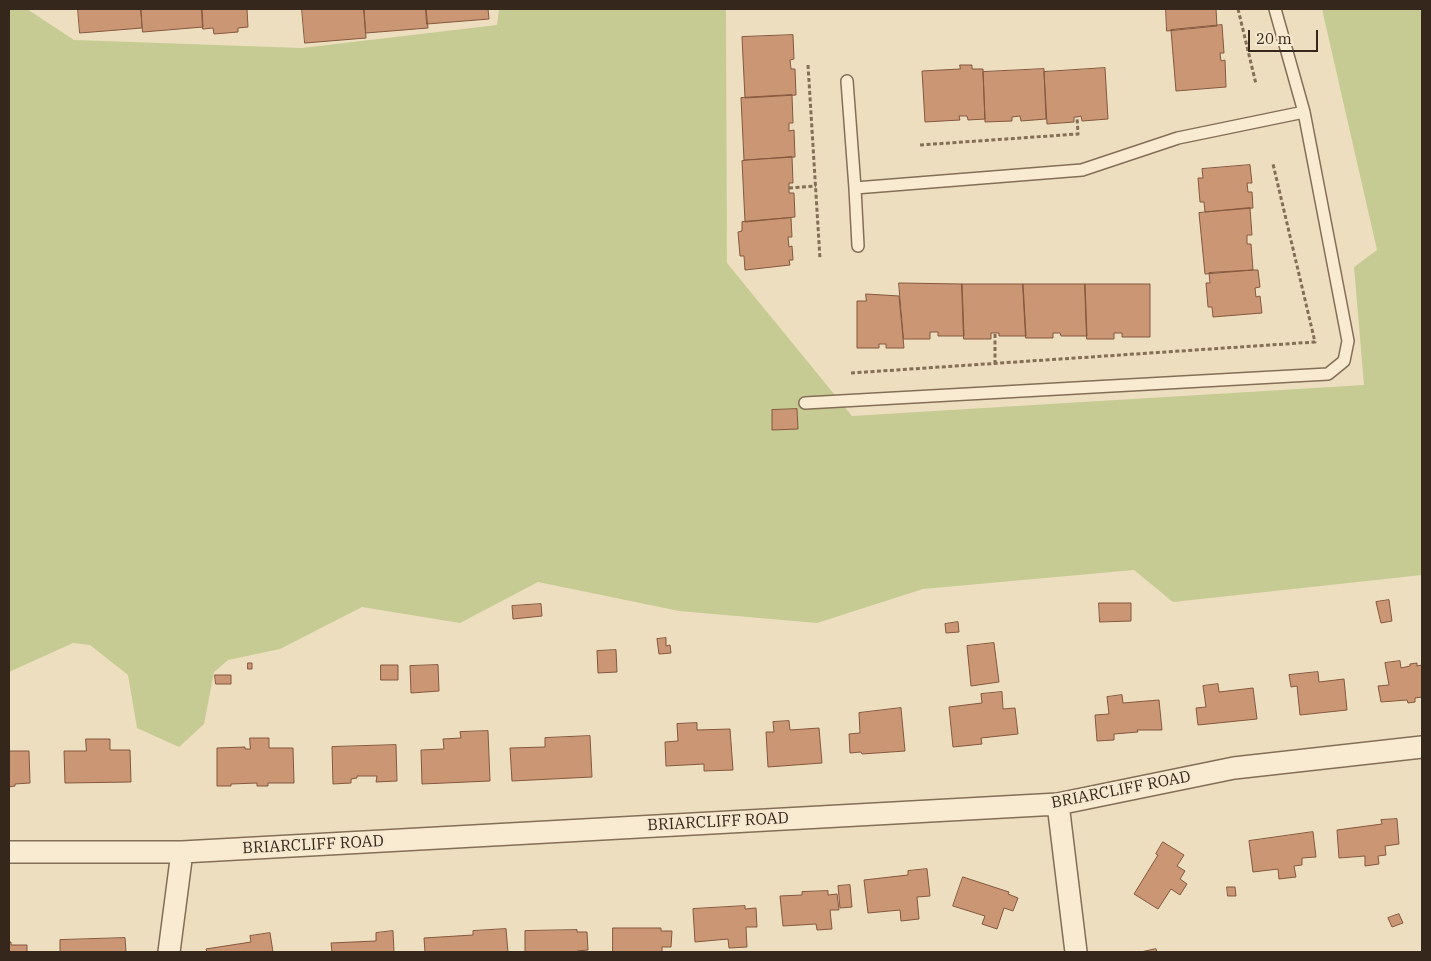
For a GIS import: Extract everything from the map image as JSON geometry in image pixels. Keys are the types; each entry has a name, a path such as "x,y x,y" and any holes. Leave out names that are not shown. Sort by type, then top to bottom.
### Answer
{"street":[{"name":"BRIARCLIFF ROAD","path":"9,852 182,852 1058,804 1234,768 1422,747"},
{"path":"1058,804 1076,952"},
{"path":"169,952 182,852"}],"lane":[{"path":"805,403 1328,374 1344,361 1348,341 1304,112 1275,9"},
{"path":"847,81 856,188 858,246"},
{"path":"856,188 1082,170 1178,138 1304,112"}],"path":[{"path":"1238,9 1256,84"},
{"path":"808,65 820,259"},
{"path":"920,144 1078,134 1077,117"},
{"path":"851,374 1315,342 1273,164"},
{"path":"789,188 816,186"},
{"path":"995,333 995,364"}],"green space":[{"path":"9,9 27,9 74,40 302,48 497,25 499,9 726,9 727,263 852,416 1364,385 1354,267 1377,250 1322,9 1422,9 1422,575 1173,602 1134,570 923,589 817,623 679,611 538,582 460,623 362,607 280,649 228,660 214,672 204,724 179,747 137,728 128,675 90,645 73,643 9,672"}],"building":[{"path":"78,9 141,9 142,28 80,33"},
{"path":"141,9 202,9 203,27 143,32"},
{"path":"202,9 247,9 248,27 238,28 238,32 214,34 213,28 203,29"},
{"path":"302,9 364,9 366,38 305,43"},
{"path":"364,9 426,9 428,28 366,33"},
{"path":"426,9 488,9 489,19 427,24"},
{"path":"1166,9 1216,9 1217,26 1167,31"},
{"path":"1222,25 1224,53 1220,53 1221,61 1225,60 1226,87 1176,91 1171,30"},
{"path":"793,35 794,59 790,60 791,69 795,69 796,95 745,98 742,37"},
{"path":"960,65 972,65 972,69 983,69 985,119 968,120 967,116 959,116 960,120 925,122 922,71 960,69"},
{"path":"1105,68 1108,119 1082,121 1081,116 1074,117 1074,122 1047,124 1044,72"},
{"path":"1044,69 1046,119 1021,121 1020,116 1012,117 1012,121 985,122 983,72"},
{"path":"792,95 793,123 789,123 789,131 794,130 795,157 744,160 741,98"},
{"path":"792,157 793,183 789,183 789,193 794,193 795,217 745,222 742,161"},
{"path":"1250,165 1252,183 1247,183 1248,192 1252,192 1253,208 1205,212 1204,202 1200,202 1198,178 1203,178 1202,169"},
{"path":"1250,208 1252,235 1247,235 1247,244 1251,244 1253,270 1205,274 1199,213"},
{"path":"791,218 792,237 788,237 789,247 792,246 793,260 789,260 790,265 745,270 744,256 740,256 738,232 742,231 742,222"},
{"path":"1258,270 1260,287 1255,288 1256,297 1260,296 1262,313 1213,317 1212,307 1208,307 1206,283 1210,283 1209,273"},
{"path":"899,283 962,284 964,336 938,336 938,332 930,332 930,339 904,339"},
{"path":"962,284 1023,284 1026,336 999,336 999,333 991,333 991,339 964,339"},
{"path":"1023,284 1085,284 1087,336 1061,336 1060,333 1053,333 1053,338 1026,338"},
{"path":"1085,284 1150,284 1150,337 1122,337 1122,333 1114,333 1114,339 1087,339"},
{"path":"866,294 899,296 904,348 886,348 886,344 879,344 879,348 857,348 857,301 866,301"},
{"path":"797,409 798,429 772,430 772,410"},
{"path":"1389,600 1392,621 1381,623 1376,602"},
{"path":"1099,603 1131,603 1131,621 1100,622"},
{"path":"541,604 542,616 513,619 512,606"},
{"path":"958,622 959,632 946,633 945,624"},
{"path":"666,638 666,646 670,645 671,653 659,654 657,639"},
{"path":"994,643 999,682 971,686 967,646"},
{"path":"616,650 617,672 598,673 597,651"},
{"path":"1400,661 1401,668 1417,663 1417,666 1422,665 1422,697 1415,698 1415,702 1408,703 1407,700 1381,702 1378,686 1389,685 1385,663"},
{"path":"248,663 252,663 252,669 248,669"},
{"path":"381,665 398,665 398,680 381,680"},
{"path":"438,665 439,691 411,693 410,666"},
{"path":"1318,672 1319,682 1344,679 1347,710 1300,715 1297,686 1291,687 1289,675"},
{"path":"215,675 231,675 231,684 216,684"},
{"path":"1218,684 1219,692 1253,688 1257,719 1198,725 1196,708 1206,707 1203,686"},
{"path":"1002,692 1003,709 1015,708 1018,734 981,738 982,744 953,747 949,707 982,703 981,694"},
{"path":"1122,695 1123,703 1159,700 1162,730 1137,730 1138,732 1114,734 1114,740 1097,741 1095,715 1109,714 1107,697"},
{"path":"901,708 905,751 850,753 849,734 860,733 859,713"},
{"path":"789,721 790,730 819,728 822,763 768,767 766,732 774,732 773,722"},
{"path":"697,723 697,730 730,729 733,770 704,771 704,764 666,766 665,742 678,741 677,724"},
{"path":"488,731 490,781 422,784 421,750 444,749 443,739 461,738 460,732"},
{"path":"590,736 592,777 512,781 510,748 545,747 545,738"},
{"path":"250,738 269,738 269,748 293,748 294,783 268,783 268,786 257,786 257,783 217,786 217,748 245,747 245,749 250,749"},
{"path":"86,739 110,739 110,750 130,750 131,782 65,783 64,751 86,751"},
{"path":"396,745 397,781 376,782 377,776 357,776 357,778 351,779 351,783 333,784 332,747"},
{"path":"9,751 29,751 30,783 15,784 15,786 9,787"},
{"path":"1397,819 1399,844 1385,846 1386,855 1378,856 1379,864 1365,866 1365,856 1339,858 1337,830 1382,824 1381,820"},
{"path":"1313,832 1316,857 1302,858 1302,865 1294,866 1296,877 1279,879 1278,869 1253,872 1249,841"},
{"path":"1163,842 1184,855 1177,866 1185,871 1180,879 1187,884 1180,895 1171,889 1158,909 1134,894 1158,855 1156,854"},
{"path":"927,869 930,896 917,897 919,919 901,921 900,910 868,913 864,880 908,875 908,871"},
{"path":"963,877 1009,892 1008,894 1018,898 1013,911 1004,908 997,929 982,924 985,916 953,906"},
{"path":"850,885 852,907 840,908 838,886"},
{"path":"1227,887 1235,887 1236,896 1228,896"},
{"path":"828,891 828,895 837,894 839,910 830,910 832,929 817,930 816,924 783,926 780,896 802,895 802,892"},
{"path":"745,906 745,909 756,908 757,927 746,927 747,947 729,948 728,939 695,942 693,909"},
{"path":"1399,914 1403,923 1392,927 1388,918"},
{"path":"613,928 661,928 661,931 672,931 671,947 662,947 662,952 613,952"},
{"path":"506,929 508,952 425,952 424,938 473,935 473,931"},
{"path":"577,930 577,932 587,932 588,950 577,952 525,952 525,931"},
{"path":"393,931 394,952 332,952 331,943 376,941 376,933"},
{"path":"270,933 273,952 207,952 206,949 251,942 250,936"},
{"path":"125,938 126,952 60,952 60,940"},
{"path":"9,942 11,942 11,945 27,945 27,952 9,952"},
{"path":"1156,949 1157,952 1141,952"}]}
